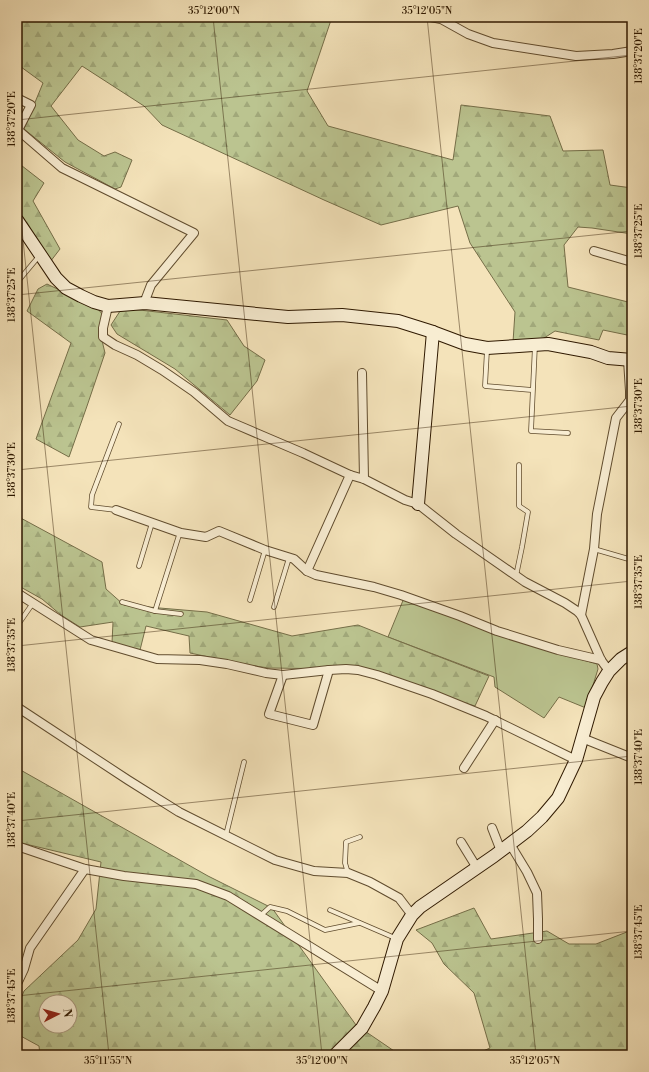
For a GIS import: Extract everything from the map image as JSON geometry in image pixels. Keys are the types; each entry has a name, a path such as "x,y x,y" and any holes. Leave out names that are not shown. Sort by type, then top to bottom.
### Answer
{"street":[{"path":"431,17 441,19 468,34 493,43 576,56 632,52"},
{"path":"17,98 31,105 18,130 62,168 194,232 151,285 145,304"},
{"path":"17,220 56,278 66,288 94,302 108,306 145,304 176,305 288,317 342,315 398,321 465,344 487,348 548,344 591,352 608,358 630,360 630,400 616,418 597,514 594,549 581,615"},
{"path":"594,251 632,262"},
{"path":"108,306 103,328 103,337 162,370 194,392 228,421 303,453 350,476 364,479 405,500 418,504 456,534 516,576 577,611 581,615 601,660 609,671"},
{"path":"418,504 433,332"},
{"path":"362,373 364,479"},
{"path":"307,571 350,476"},
{"path":"116,510 180,532 206,538 218,531 265,550 294,559 307,571 316,575 374,586 401,594 497,631 558,650 601,660"},
{"path":"17,593 91,640 157,659 200,660 283,675 329,670 358,670 377,675 432,694 495,720 576,760"},
{"path":"335,1055 362,1028 382,992 397,939 412,915 420,907 477,868 527,831 542,817 558,798 576,760 594,697 609,671 621,659 632,652"},
{"path":"283,675 269,714 313,725 329,670"},
{"path":"17,707 173,808 275,860 314,871 348,874 370,882 399,898 412,915"},
{"path":"464,768 495,720"},
{"path":"582,738 632,758"},
{"path":"492,828 527,872 537,893 538,938"},
{"path":"461,842 477,868"},
{"path":"17,846 85,869 124,876 196,884 228,896 382,992"},
{"path":"17,984 24,969 30,948 85,869"}],"lane":[{"path":"19,280 40,255"},
{"path":"535,345 531,431 568,433"},
{"path":"487,348 485,386 532,390"},
{"path":"116,510 91,507 92,495 119,424"},
{"path":"516,576 528,512 519,506 519,466"},
{"path":"138,566 152,523"},
{"path":"155,611 180,532"},
{"path":"594,549 632,560"},
{"path":"250,600 265,550"},
{"path":"274,607 289,558"},
{"path":"122,602 155,611 181,614"},
{"path":"17,626 33,603"},
{"path":"226,835 244,762"},
{"path":"348,874 345,863 346,842 360,837"},
{"path":"260,916 270,907 287,911 325,930 359,922"},
{"path":"330,910 397,939"}],"green space":[{"path":"17,17 331,17 307,91 328,126 453,160 461,105 550,116 563,151 603,150 610,185 632,188 632,234 578,227 564,245 568,287 632,303 632,336 603,330 599,340 555,331 541,340 513,342 515,312 470,243 458,206 381,225 162,125 144,106 82,66 51,106 78,140 104,156 115,152 132,160 121,187 115,189 65,162 24,129 43,83 17,64"},
{"path":"17,162 44,183 33,201 60,249 50,262 17,213"},
{"path":"47,284 97,308 103,315 99,328 105,353 69,457 36,439 71,343 27,311 38,289"},
{"path":"122,308 227,320 244,346 265,360 257,381 230,415 175,369 117,334 111,325"},
{"path":"17,516 102,562 106,589 124,605 207,612 292,636 358,625 489,676 475,706 346,669 269,668 190,653 189,636 146,626 140,650 112,643 113,622 80,627 61,615 42,599 17,585"},
{"path":"404,598 515,640 597,664 598,669 586,708 559,697 544,718 495,687 494,677 388,637"},
{"path":"17,768 208,876 272,908 356,1025 400,1055 40,1055 39,1046 17,1034 17,1009 24,991 78,940 96,909 101,862 17,842"},
{"path":"474,908 491,939 547,931 569,944 596,944 632,930 632,1055 474,1055 490,1048 474,993 444,964 432,943 416,930"}]}
